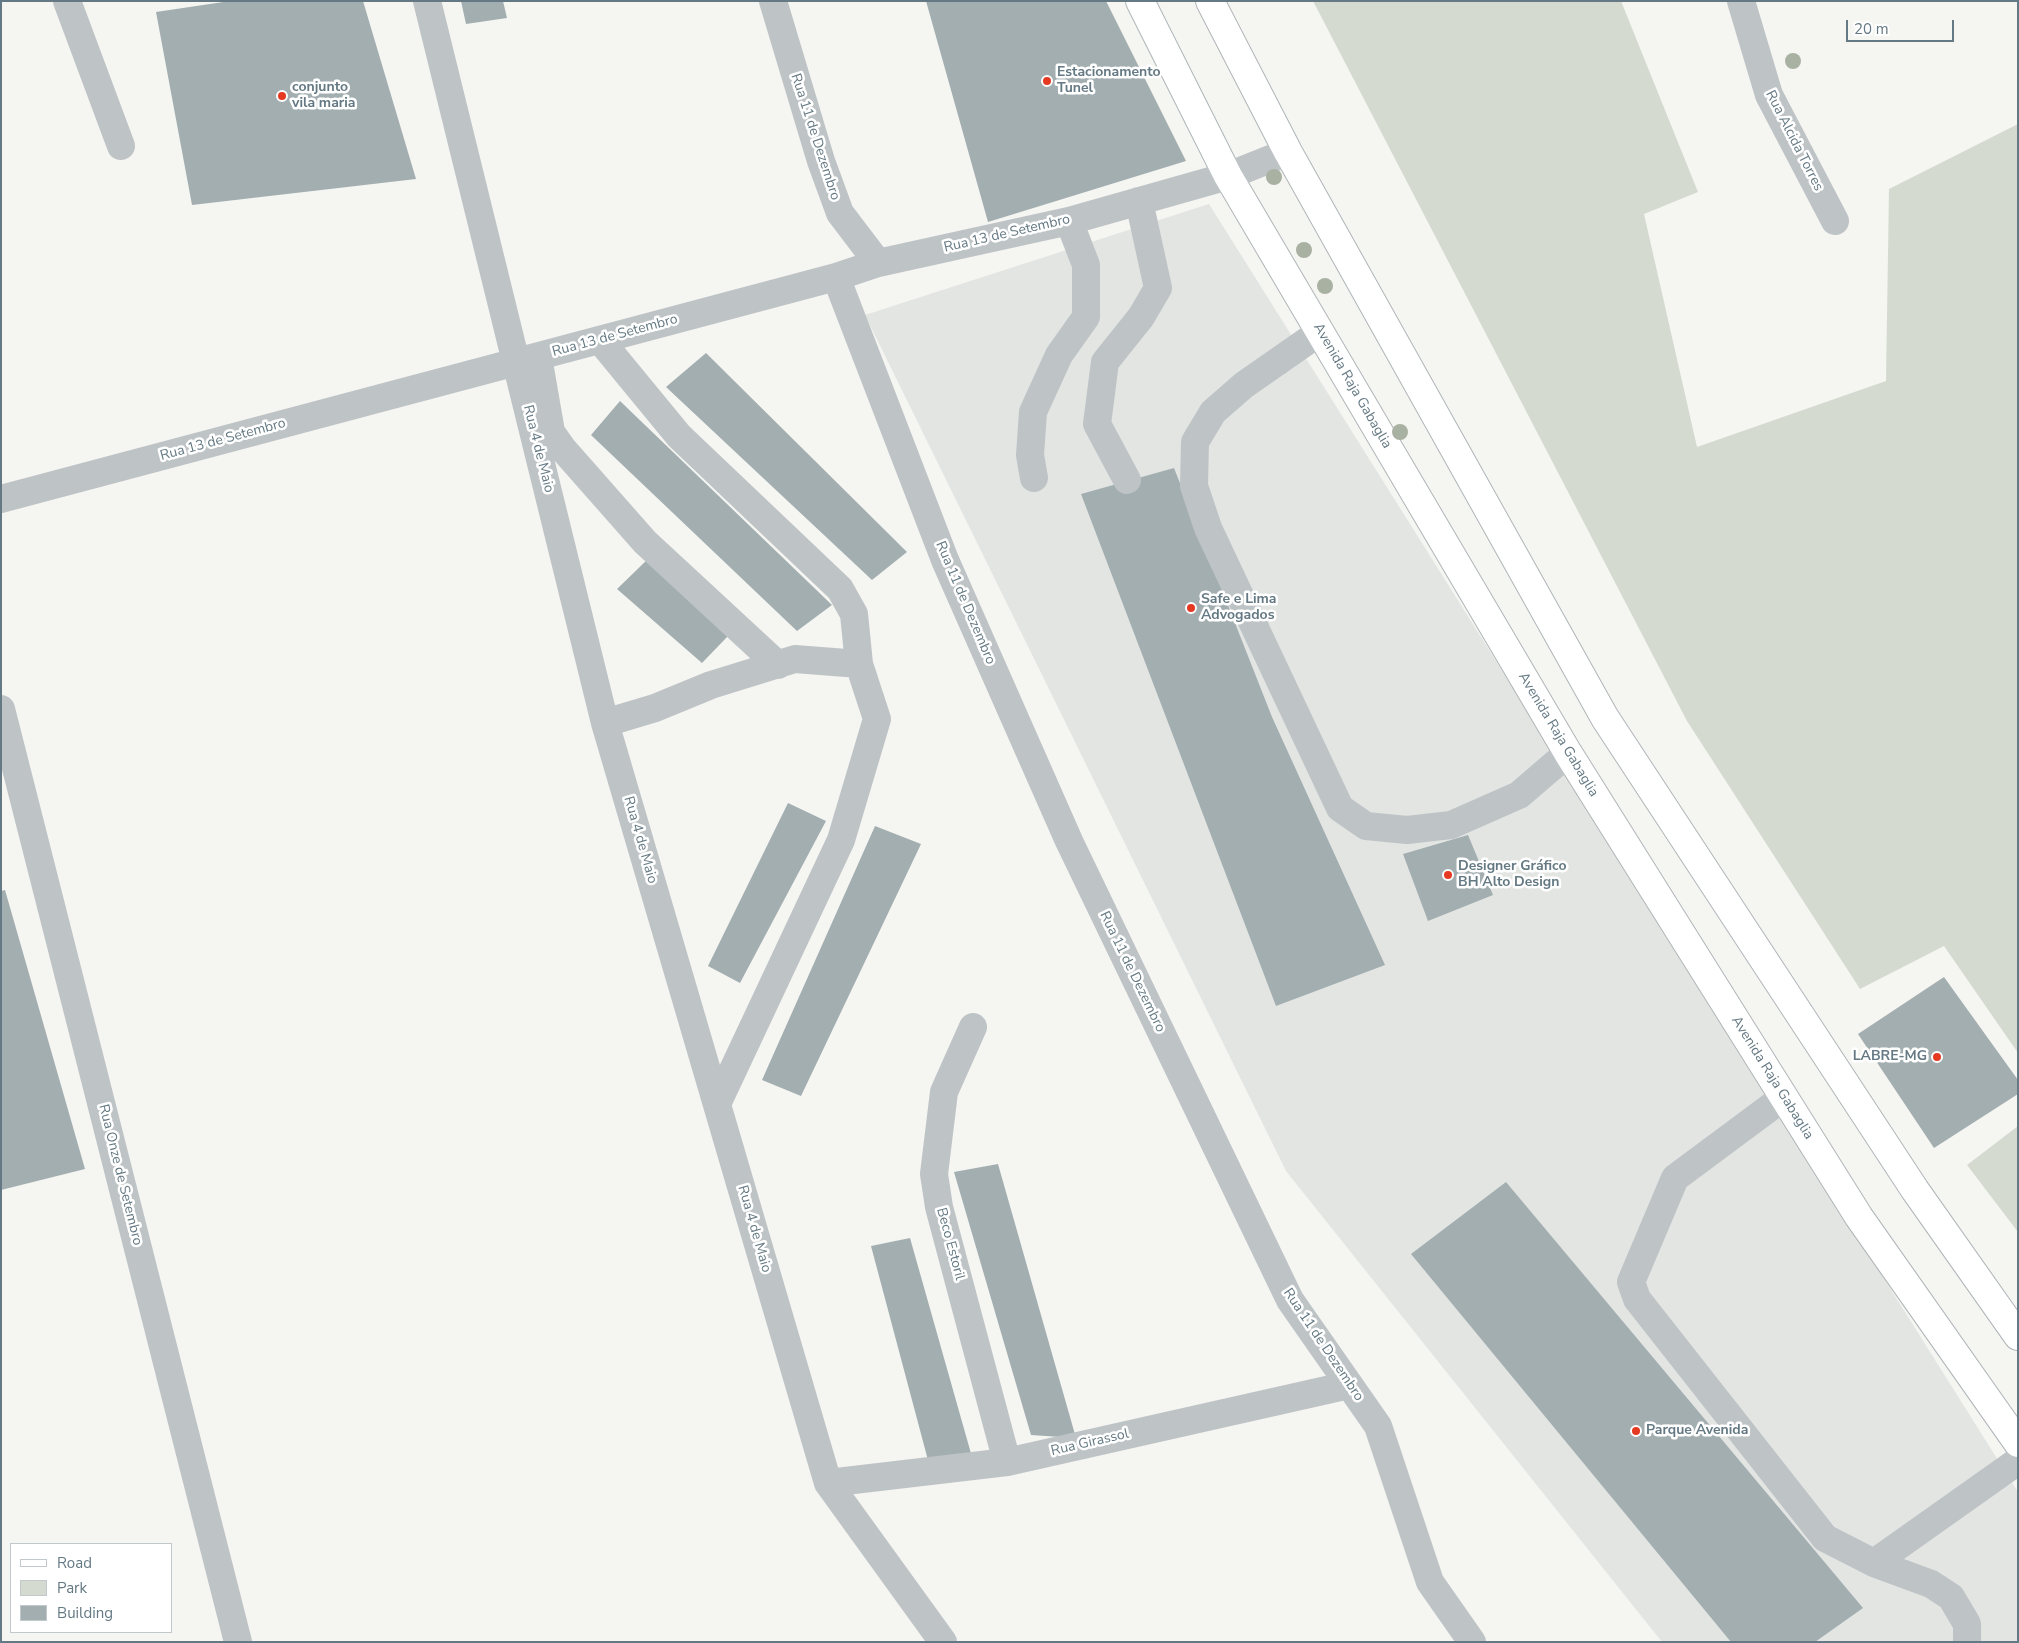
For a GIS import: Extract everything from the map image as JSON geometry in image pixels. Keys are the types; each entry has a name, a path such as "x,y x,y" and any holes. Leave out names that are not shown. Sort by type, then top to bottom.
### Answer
{"main road":[{"name":"Avenida Raja Gabaglia","path":"1140,1 1228,176 1568,753 1859,1217 2018,1443"},
{"path":"1210,1 1288,152 1605,718 1915,1190 2018,1336"}],"street":[{"path":"67,1 121,146"},
{"name":"Rua 4 de Maio","path":"427,1 527,360 606,723 828,1483 943,1642"},
{"name":"Rua 11 de Dezembro","path":"773,1 821,161 840,213 878,263"},
{"name":"Rua Alcida Torres","path":"1741,1 1769,95 1835,221"},
{"name":"Rua 13 de Setembro","path":"1,499 836,277 878,263 1069,221 1228,176 1288,152"},
{"path":"1127,480 1097,424 1105,362 1141,318 1158,288 1139,201"},
{"path":"1034,478 1030,455 1033,412 1060,355 1086,317 1086,265 1069,221"},
{"name":"Rua 11 de Dezembro","path":"836,277 945,560 1068,842 1290,1300 1378,1426 1430,1582 1472,1642"},
{"path":"1320,332 1244,385 1213,412 1195,442 1194,486 1208,528 1340,808 1366,826 1407,830 1451,825 1519,795 1568,753"},
{"path":"600,340 680,436 840,590 854,614 859,664 877,719 841,840 717,1104"},
{"path":"527,360 551,432 564,449 645,542 778,664"},
{"path":"606,723 655,708 712,685 795,660 859,664"},
{"name":"Rua Onze de Setembro","path":"1,709 238,1642"},
{"name":"Beco Estoril","path":"973,1027 944,1092 934,1174 940,1206 1007,1462"},
{"path":"1784,1098 1675,1178 1631,1282 1637,1299 1826,1538 1874,1563 1931,1584 1951,1597 1967,1624 1967,1642"},
{"name":"Rua Girassol","path":"828,1483 1007,1462 1349,1385"},
{"path":"1874,1563 2018,1461"}],"shaded area":[{"path":"1209,204 2018,1492 2018,1642 1662,1642 1286,1171 865,315"}],"green space":[{"path":"1313,1 1621,1 1698,192 1644,214 1697,447 1886,381 1889,189 2018,124 2018,1053 1944,946 1860,989 1687,721"},
{"path":"2018,1126 2018,1232 1967,1165"}],"building":[{"name":"conjunto vila maria","path":"230,1 363,1 416,179 192,205 156,12"},
{"path":"461,1 503,1 507,18 466,24"},
{"name":"Estacionamento Tunel","path":"926,1 1106,1 1186,161 988,222"},
{"path":"706,353 907,552 872,580 666,387"},
{"path":"620,401 832,605 797,631 591,435"},
{"path":"1174,468 1272,717 1385,965 1276,1006 1081,494"},
{"path":"649,558 728,636 702,663 617,589"},
{"path":"788,803 826,821 740,983 708,966"},
{"path":"875,826 921,844 801,1096 762,1080"},
{"name":"Designer Gráfico BH Alto Design","path":"1468,835 1493,895 1428,921 1403,854"},
{"path":"5,890 85,1169 1,1190 1,891"},
{"name":"LABRE-MG","path":"1944,977 2018,1080 2018,1094 1934,1148 1858,1034"},
{"path":"998,1164 1076,1438 1031,1435 954,1172"},
{"name":"Parque Avenida","path":"1506,1182 1863,1608 1815,1642 1731,1642 1411,1254"},
{"path":"910,1238 972,1457 929,1464 871,1246"}],"place":[{"name":"Estacionamento Tunel","path":"1047,81"},
{"name":"conjunto vila maria","path":"282,96"},
{"name":"Safe e Lima Advogados","path":"1191,608"},
{"name":"Designer Gráfico BH Alto Design","path":"1448,875"},
{"name":"LABRE-MG","path":"1937,1057"},
{"name":"Parque Avenida","path":"1636,1431"}]}
